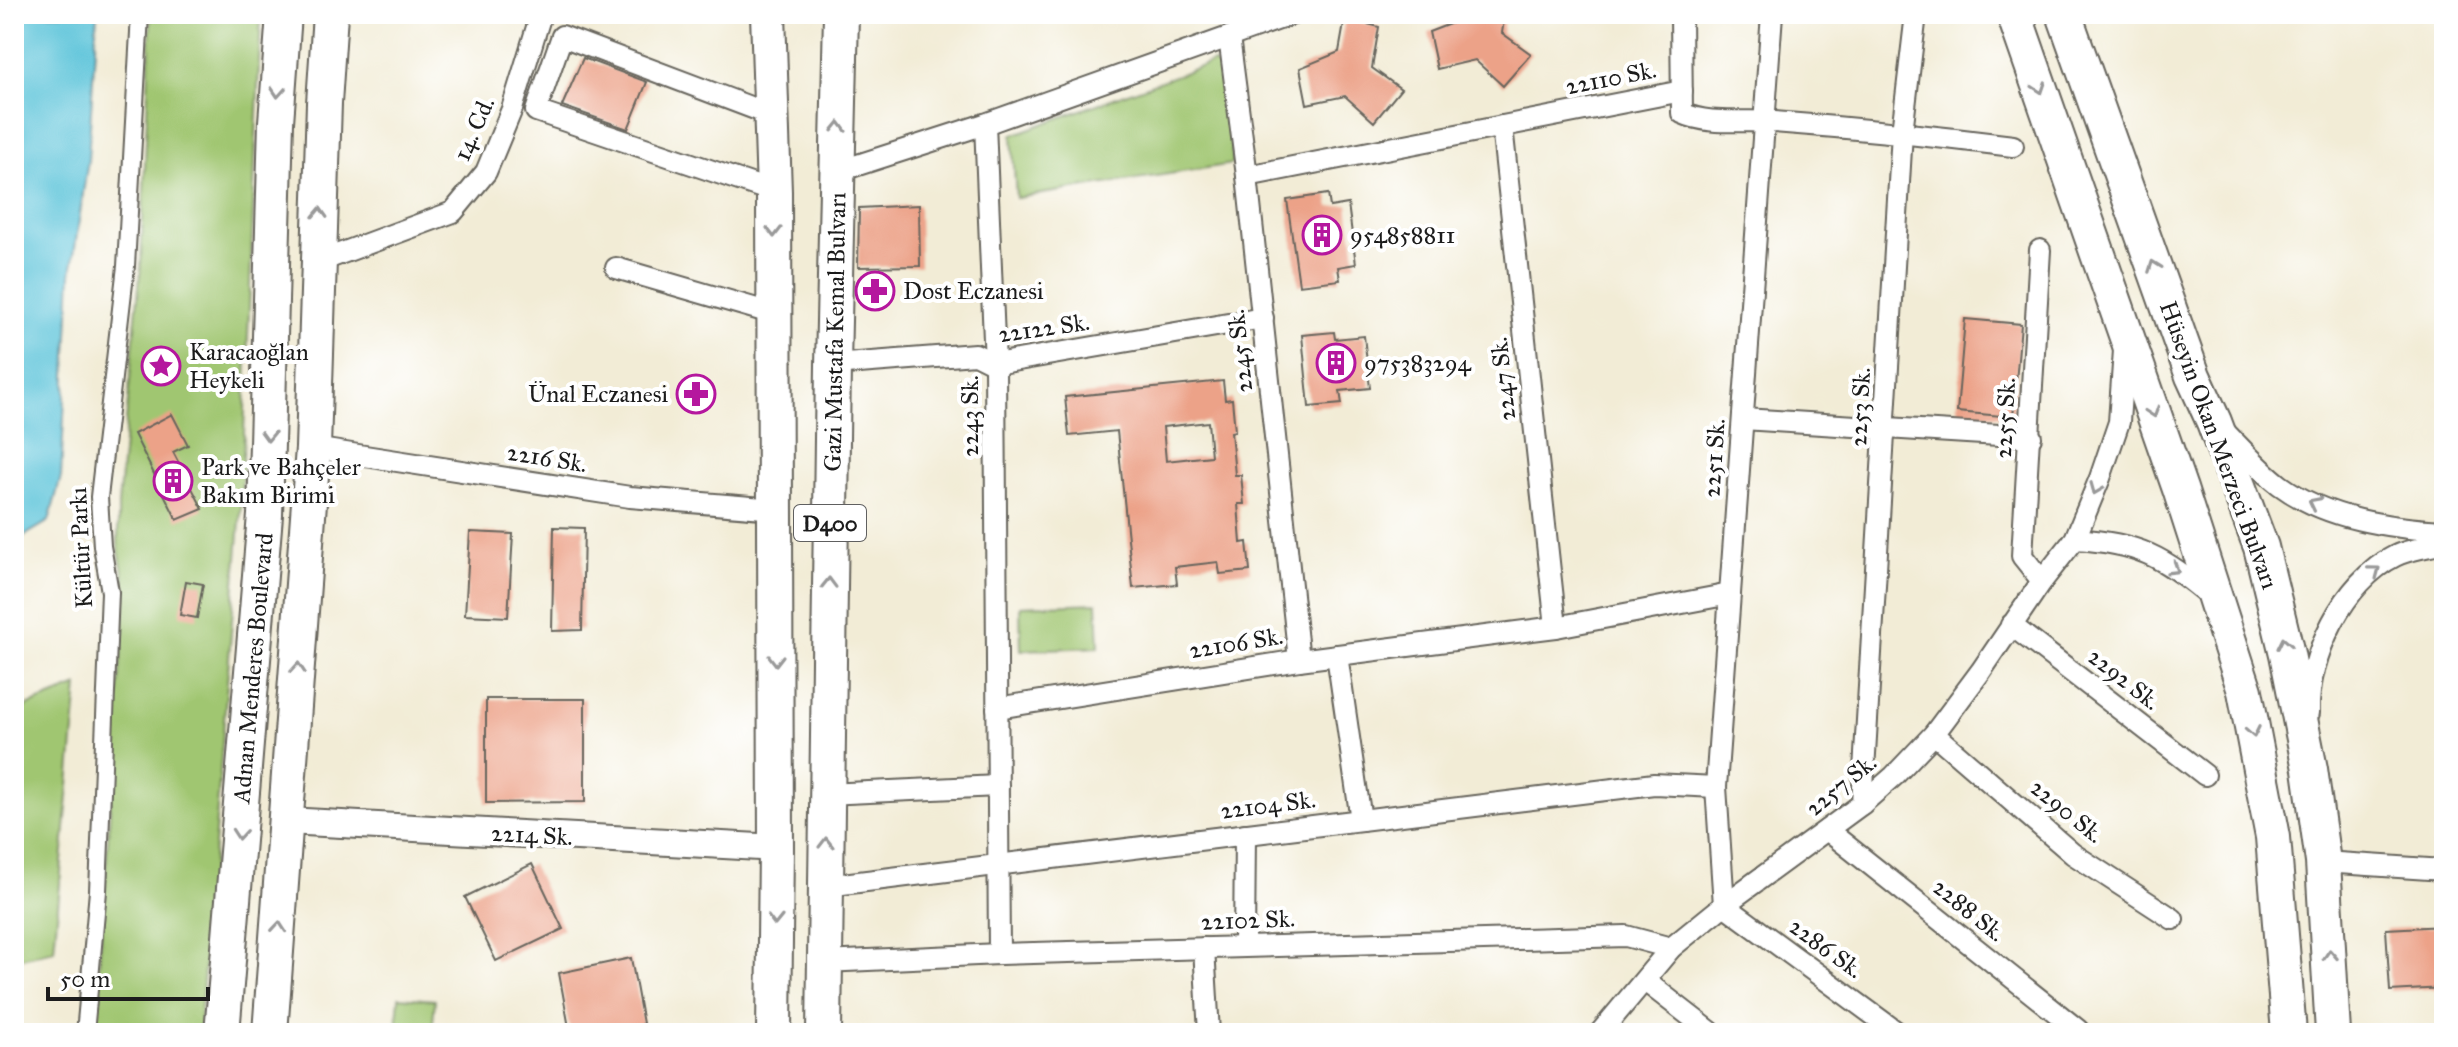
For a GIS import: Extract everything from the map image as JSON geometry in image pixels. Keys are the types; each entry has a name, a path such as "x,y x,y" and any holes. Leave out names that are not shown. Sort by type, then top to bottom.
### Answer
{"main road":[{"name":"Adnan Menderes Boulevard","path":"222,1033 265,515 276,122 284,14"},
{"name":"Adnan Menderes Boulevard","path":"270,1033 313,448 324,103 330,14"},
{"name":"D400","path":"768,14 774,192 774,1033"},
{"name":"Gazi Mustafa Kemal Bulvarı","path":"824,1033 841,14"},
{"name":"Hüseyin Okan Merzeci Bulvarı","path":"2014,14 2126,331 2245,691 2273,837 2289,1033"},
{"name":"Hüseyin Okan Merzeci Bulvarı","path":"2064,14 2193,376 2214,422 2261,547 2275,597 2310,769 2323,862 2333,1033"}],"street":[{"name":"Kültür Parkı","path":"85,1033 98,891 110,592 102,546 99,497 126,266 140,14"},
{"name":"14. Cd.","path":"318,262 453,212 486,172 512,109 541,14"},
{"path":"839,171 985,124 1293,14"},
{"path":"1681,14 1682,91"},
{"name":"2251 Sk.","path":"1724,905 1716,787 1772,14"},
{"name":"2253 Sk.","path":"1862,804 1902,132 1916,14"},
{"path":"771,115 562,36 536,111 774,192"},
{"name":"2245 Sk.","path":"1229,37 1263,318 1299,660"},
{"name":"22110 Sk.","path":"1247,176 1682,91 1682,113 1698,120 1764,121 1902,132 2013,146"},
{"name":"2243 Sk.","path":"985,124 995,364 997,708"},
{"name":"2247 Sk.","path":"1502,126 1556,627"},
{"name":"2255 Sk.","path":"2040,250 2022,556 2042,581"},
{"path":"616,268 774,314"},
{"name":"22122 Sk.","path":"833,365 975,354 995,364 1263,318"},
{"name":"2257 Sk.","path":"1600,1033 1671,948 1724,905 1862,804 1934,734 2075,539 2119,422 2126,331"},
{"path":"1743,419 2031,437"},
{"path":"2214,422 2281,486 2328,510 2398,529 2444,531"},
{"name":"2216 Sk.","path":"313,448 630,497 775,509"},
{"path":"2075,539 2116,542 2146,552 2179,570 2217,603"},
{"path":"2310,769 2308,698 2325,637 2353,588 2396,555 2444,543"},
{"name":"22106 Sk.","path":"997,708 1299,660 1556,627 1730,594"},
{"name":"2292 Sk.","path":"2011,625 2205,775"},
{"path":"1337,655 1361,820"},
{"path":"997,708 999,954"},
{"name":"2290 Sk.","path":"1934,734 2073,854 2173,919"},
{"name":"22104 Sk.","path":"826,886 1654,784 1716,787"},
{"path":"826,794 998,786"},
{"name":"2214 Sk.","path":"287,821 776,848"},
{"name":"2288 Sk.","path":"1827,830 2078,1030"},
{"path":"1244,946 1245,834"},
{"path":"2323,862 2444,870"},
{"name":"2286 Sk.","path":"1724,905 1898,1033"},
{"name":"22102 Sk.","path":"824,962 1626,936 1671,948"},
{"path":"1204,948 1209,1033"},
{"path":"1645,981 1712,1033"}],"green space":[{"path":"151,14 261,14 241,508 199,1033 94,1033 126,589 118,546 118,505 141,265"},
{"path":"1213,62 1223,69 1233,164 1016,198 1012,135"},
{"path":"1097,603 1099,647 1021,650 1020,606"},
{"path":"78,686 54,950 14,960 14,711"},
{"path":"399,997 435,1000 432,1033 396,1033"}],"water":[{"path":"14,14 97,14 88,160 71,274 61,477 49,521 14,542"}],"building":[{"path":"1469,14 1505,14 1502,33 1531,54 1503,86 1475,60 1437,69 1429,32"},
{"path":"1345,18 1379,27 1372,68 1401,89 1374,122 1345,96 1307,104 1300,68 1339,52"},
{"path":"583,58 647,82 628,129 562,106"},
{"name":"954858811","path":"1328,194 1330,207 1348,204 1356,264 1338,267 1340,280 1299,285 1287,200"},
{"path":"919,205 920,266 858,267 859,208"},
{"path":"1965,319 2021,324 2013,417 1957,412"},
{"name":"975383294","path":"1334,332 1335,339 1364,336 1370,388 1340,391 1342,404 1309,407 1302,335"},
{"path":"1223,381 1225,400 1232,399 1235,475 1241,475 1244,504 1238,504 1241,543 1247,542 1250,571 1220,574 1218,562 1175,567 1177,584 1133,588 1117,431 1069,436 1065,397","holes":["1208,422 1211,456 1166,461 1163,427"]},
{"name":"Park ve Bahçeler Bakım Birimi","path":"172,414 188,445 173,452 203,509 177,520 134,434"},
{"path":"554,527 584,528 582,630 552,631"},
{"path":"470,532 513,534 508,617 465,615"},
{"path":"186,581 203,584 197,618 180,615"},
{"path":"486,699 585,699 585,802 486,803"},
{"path":"532,864 563,929 496,961 465,897"},
{"path":"2444,926 2444,988 2390,991 2386,929"},
{"path":"631,958 644,1029 623,1033 570,1033 559,973"}],"place":[{"name":"954858811","path":"1322,235"},
{"name":"Dost Eczanesi","path":"875,291"},
{"name":"975383294","path":"1336,363"},
{"name":"Karacaoğlan Heykeli","path":"161,366"},
{"name":"Ünal Eczanesi","path":"696,394"},
{"name":"Park ve Bahçeler Bakım Birimi","path":"173,481"}]}
